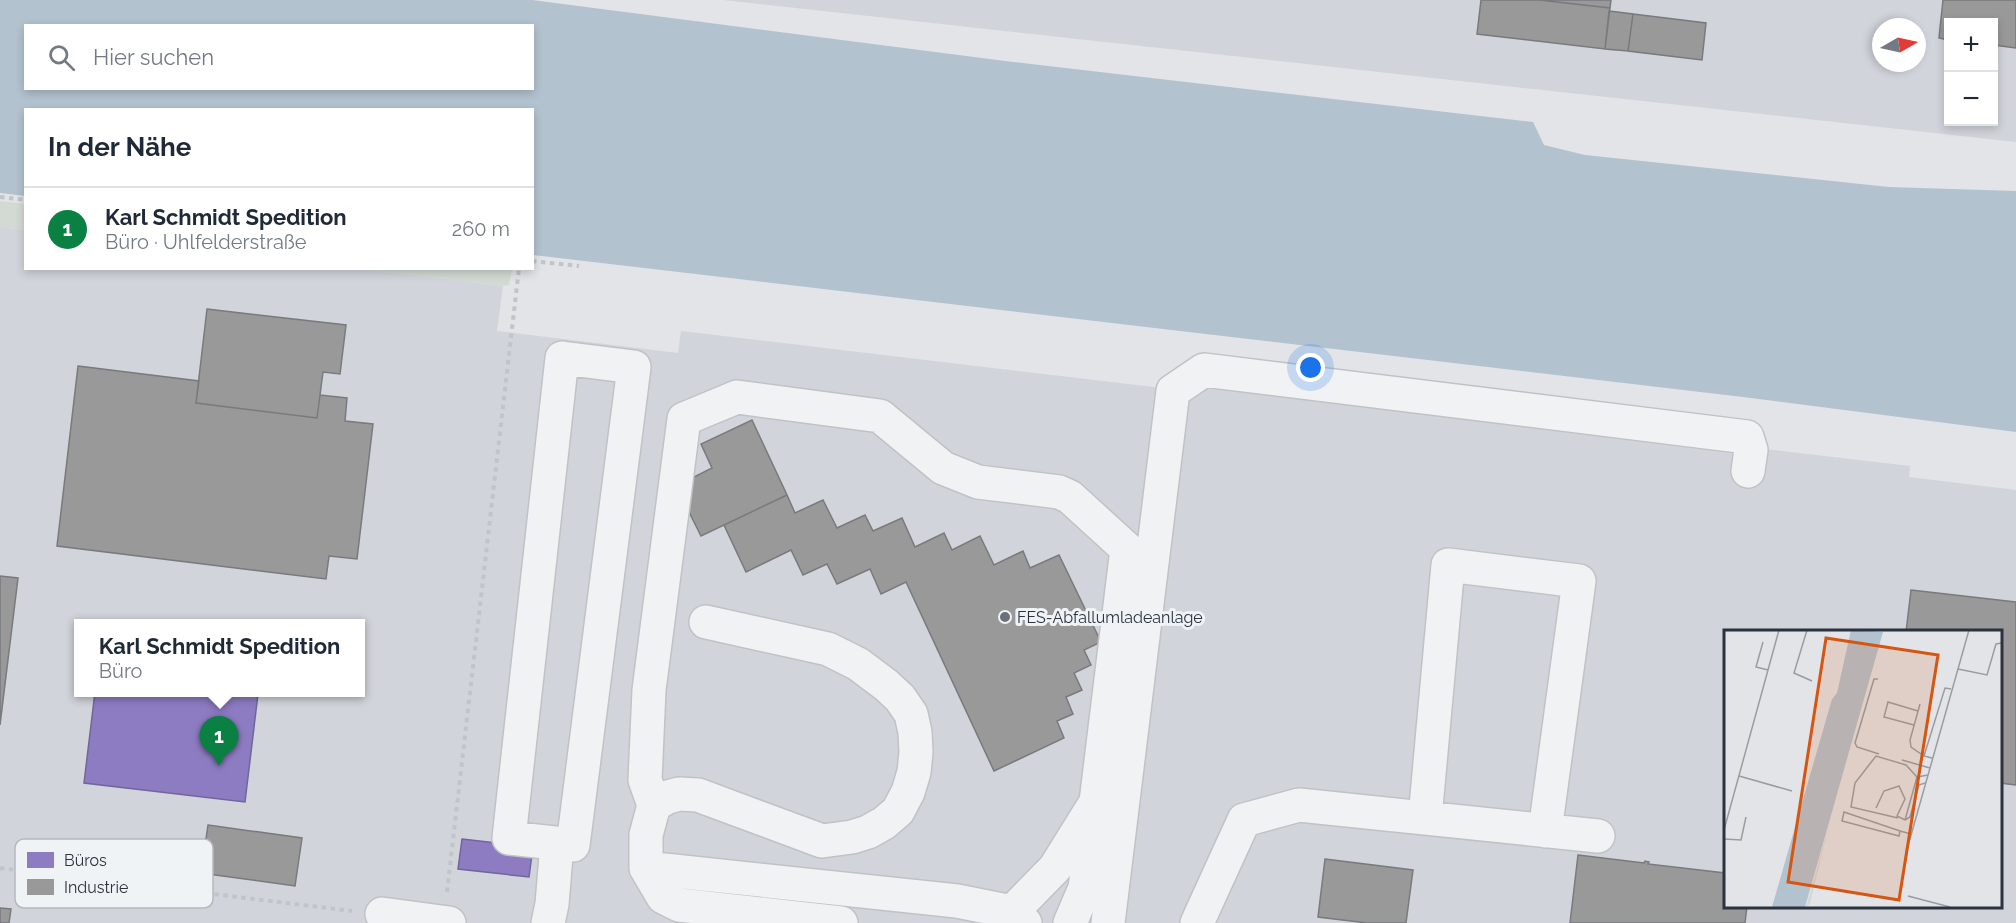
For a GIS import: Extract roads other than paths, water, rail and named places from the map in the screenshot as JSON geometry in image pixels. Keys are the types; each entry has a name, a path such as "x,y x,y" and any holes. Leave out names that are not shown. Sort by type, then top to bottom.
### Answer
{"street":[{"path":"562,358 634,367 573,845 557,844 509,838 562,358"},
{"path":"1108,923 1173,391 1204,370 1748,437 1751,450 1748,471"},
{"path":"841,923 679,905 663,897 646,868 646,835 654,806 645,780 649,690 684,419 737,397 880,416 943,468 978,482 1059,492 1070,497 1127,549 1085,888 1070,923"},
{"path":"1425,818 1448,565 1579,581 1545,831"},
{"path":"654,806 668,797 679,794 698,795 822,841 852,837 868,832 884,823 898,811 908,792 914,772 915,732 911,714 900,698 858,664 828,648 706,622"},
{"path":"646,868 957,901 1018,917 1055,868 1096,802"},
{"path":"1197,923 1244,820 1299,805 1598,837"},
{"path":"548,923 552,904 557,844"},
{"path":"382,914 449,923"}],"water":[{"path":"0,0 532,0 1013,62 1533,122 1544,145 1585,155 1889,187 2016,191 2016,432 1743,397 534,255 534,108 24,108 24,196 0,193"}],"place":[{"name":"FES-Abfallumladeanlage","path":"1005,617"},
{"name":"Karl Schmidt Spedition","path":"219,766"}]}
